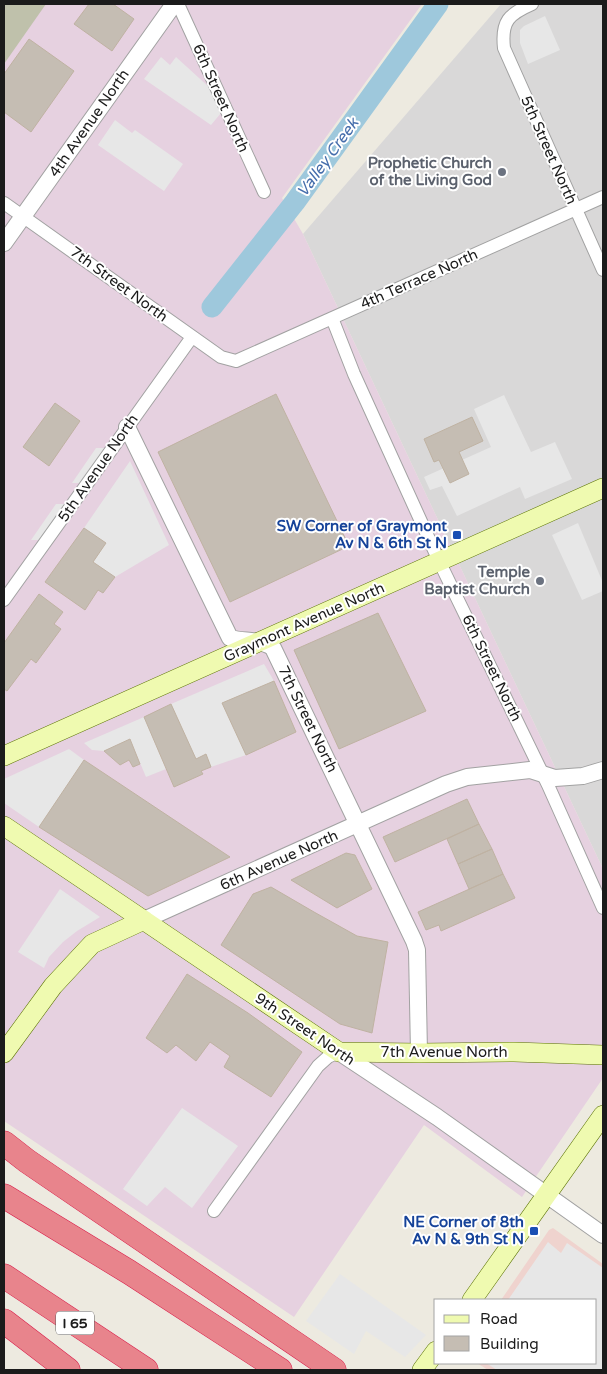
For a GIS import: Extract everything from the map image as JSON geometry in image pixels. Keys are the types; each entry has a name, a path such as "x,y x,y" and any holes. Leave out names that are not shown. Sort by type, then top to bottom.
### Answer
{"highway":[{"path":"4,1143 27,1161 334,1370"},
{"path":"4,1196 129,1272 280,1370"},
{"name":"I 65","path":"4,1276 146,1370"},
{"name":"I 65","path":"4,1321 68,1370"}],"main road":[{"name":"Graymont Avenue North","path":"4,756 603,488"},
{"name":"9th Street North","path":"4,826 339,1052"},
{"name":"6th Avenue North","path":"4,1053 53,986 92,944 144,920"},
{"name":"7th Avenue North","path":"339,1052 419,1054 514,1052 603,1055"},
{"path":"473,1299 603,1114"},
{"path":"422,1370 434,1354"}],"street":[{"name":"4th Avenue North","path":"4,242 174,4"},
{"name":"6th Street North","path":"178,4 264,192"},
{"name":"5th Street North","path":"532,4 514,12 509,17 504,27 504,48 603,270"},
{"name":"4th Terrace North","path":"236,361 603,197"},
{"name":"7th Street North","path":"4,203 221,357 236,361"},
{"name":"6th Street North","path":"332,318 354,374 439,561 542,774 603,908"},
{"name":"5th Avenue North","path":"4,600 192,337"},
{"name":"7th Street North","path":"127,426 230,638 243,642 266,643 273,648 414,941 417,950 419,1054"},
{"name":"6th Avenue North","path":"144,920 446,784 467,777 530,770 555,778 583,776 603,770"},
{"name":"9th Street North","path":"339,1052 437,1117 603,1235"},
{"path":"214,1211 318,1066 328,1057 339,1052"}],"shaded area":[{"path":"4,4 422,4 282,198 303,234 603,869 603,1078 522,1197 424,1125 294,1317 4,1121"},
{"path":"4,4 46,4 4,64"},
{"path":"501,4 603,4 603,869 303,234"},
{"path":"545,16 560,50 528,64 520,43 520,30 524,26"},
{"path":"161,57 170,65 176,57 210,88 221,113 211,125 144,79"},
{"path":"115,120 132,133 135,130 183,164 164,191 98,145"},
{"path":"504,395 531,452 555,442 572,479 525,499 520,487 457,516 442,486 430,490 424,477 491,447 474,409"},
{"path":"96,448 106,448 81,483 72,483"},
{"path":"130,461 169,545 115,577 93,562 106,543 84,528"},
{"path":"56,504 65,504 41,540 31,540"},
{"path":"578,523 603,583 603,591 582,600 552,535"},
{"path":"264,664 274,681 222,703 246,755 211,767 206,754 196,759 171,704"},
{"path":"144,717 166,769 146,777 130,739 104,751 92,750 84,743"},
{"path":"69,749 84,760 39,827 4,803 4,779"},
{"path":"60,889 100,917 63,942 49,957 44,968 18,952"},
{"path":"182,1108 238,1146 192,1208 165,1187 147,1206 123,1189"},
{"path":"553,1228 603,1264 603,1370 488,1370 479,1364 597,1364 597,1299 502,1299 549,1230"},
{"path":"548,1242 561,1253 567,1243 603,1268 603,1370 497,1370 488,1364 597,1364 597,1299 509,1299"},
{"path":"340,1274 426,1335 405,1357 366,1331 354,1354 306,1321"}],"building":[{"path":"89,4 113,4 134,19 112,51 74,24"},
{"path":"29,39 74,71 31,132 4,112 4,74"},
{"path":"276,394 349,546 230,602 158,452"},
{"path":"55,403 80,421 49,466 23,447"},
{"path":"472,417 483,441 459,452 469,474 450,483 439,460 434,462 424,439"},
{"path":"84,528 106,543 93,562 115,577 103,593 98,590 85,610 45,582"},
{"path":"39,594 63,612 54,624 61,629 36,663 31,659 7,691 4,689 4,643"},
{"path":"378,613 426,711 339,749 294,650"},
{"path":"274,681 296,732 246,755 222,703"},
{"path":"171,704 196,759 206,754 211,767 201,771 203,774 174,787 144,717"},
{"path":"130,739 140,764 133,767 129,760 120,765 104,751"},
{"path":"84,760 230,857 148,896 39,827"},
{"path":"467,799 479,824 395,862 383,837"},
{"path":"479,824 492,849 458,864 447,839"},
{"path":"492,849 503,874 469,889 458,864"},
{"path":"346,853 355,855 372,889 337,908 291,880"},
{"path":"503,874 515,898 441,931 439,925 426,930 418,912"},
{"path":"271,887 357,936 388,942 372,1033 340,1024 221,945 253,894"},
{"path":"187,974 248,1013 302,1052 271,1097 224,1067 230,1056 210,1042 196,1061 176,1045 167,1053 146,1038"}],"waterway":[{"name":"Valley Creek","path":"212,307 295,202 438,4"}],"place":[{"name":"Prophetic Church of the Living God","path":"502,172"},
{"name":"SW Corner of Graymont Av N & 6th St N","path":"457,535"},
{"name":"Temple Baptist Church","path":"540,581"},
{"name":"NE Corner of 8th Av N & 9th St N","path":"534,1231"}]}
